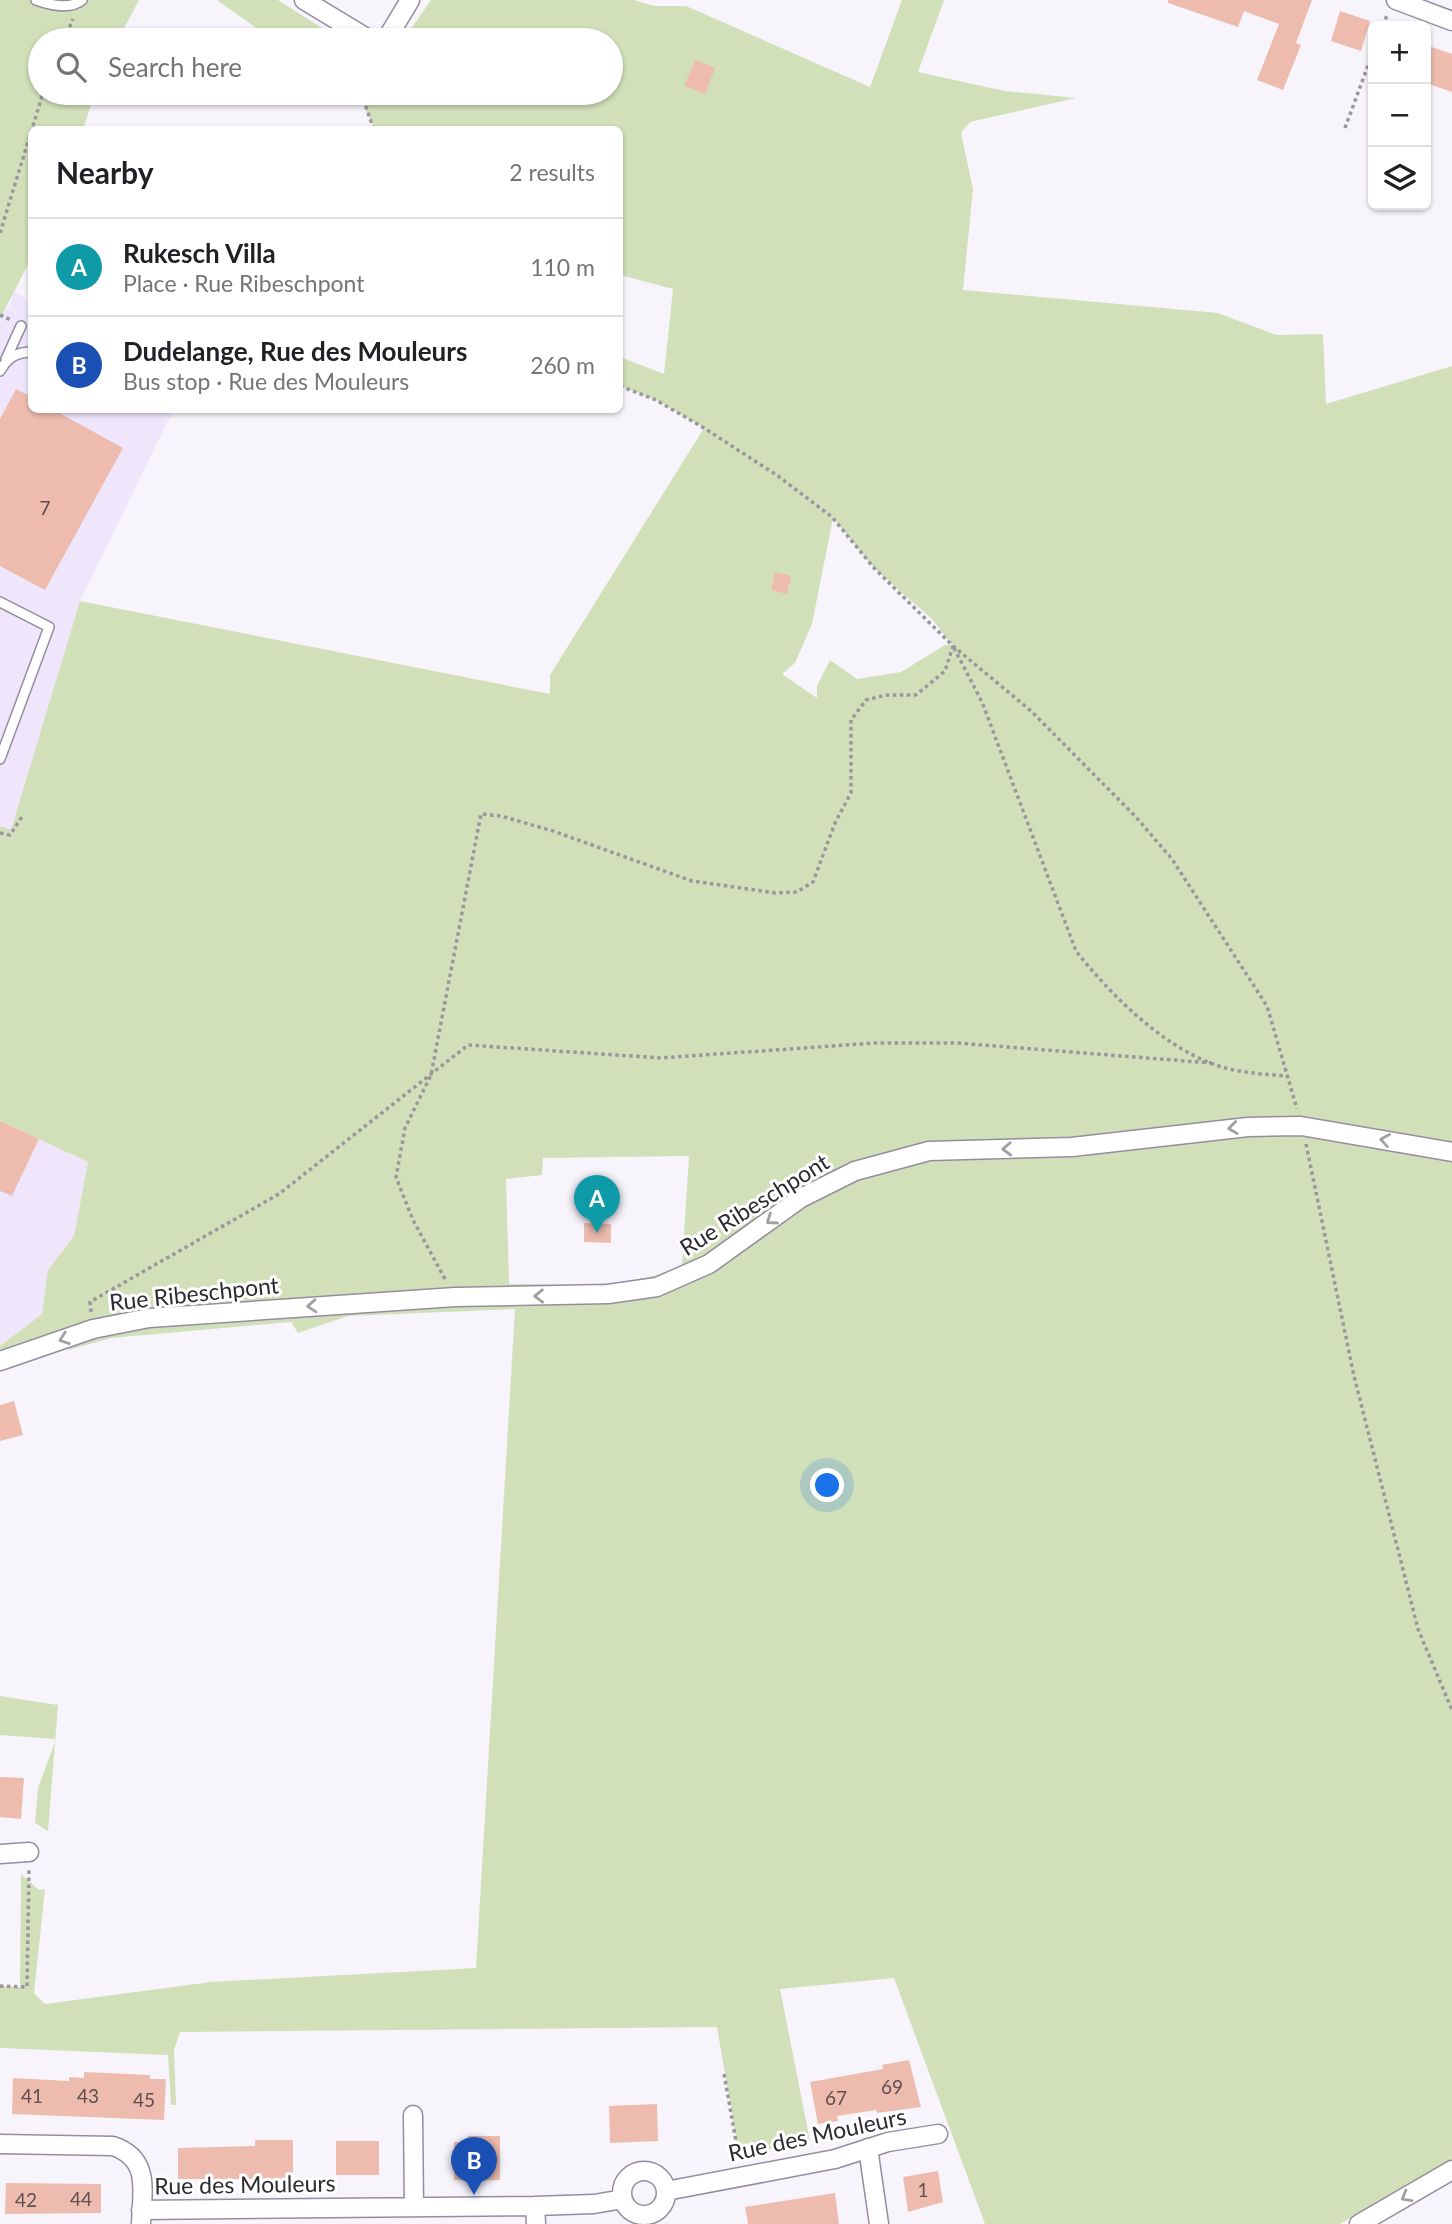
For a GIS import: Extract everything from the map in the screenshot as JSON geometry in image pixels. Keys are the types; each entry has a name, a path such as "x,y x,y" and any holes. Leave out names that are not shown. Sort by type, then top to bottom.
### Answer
{"street":[{"path":"304,0 350,28"},
{"path":"393,28 410,0"},
{"path":"1396,0 1452,21"},
{"name":"Rue Ribeschpont","path":"0,1361 93,1329 149,1318 455,1297 608,1294 657,1287 709,1264 801,1198 855,1171 929,1151 1072,1147 1248,1126 1301,1126 1452,1152"},
{"path":"0,1854 29,1852"},
{"path":"413,2115 414,2207"},
{"name":"Rue des Mouleurs","path":"666,2191 835,2159 868,2148 938,2134"},
{"name":"Rue des Mouleurs","path":"0,2144 113,2146 126,2151 139,2166 141,2217 338,2216 414,2207 536,2215 623,2199"},
{"path":"868,2148 879,2224"},
{"path":"1359,2224 1452,2170"},
{"path":"640,2171 658,2175 666,2191 662,2207 648,2215 632,2212 623,2199 625,2181 640,2171"}],"lane":[{"path":"36,0 63,6 76,5 82,0"},
{"path":"0,371 21,326"},
{"path":"6,359 28,352"},
{"path":"0,602 48,627 0,758"}],"path":[{"path":"1345,128 1368,66"},
{"path":"33,126 39,105"},
{"path":"365,105 373,126"},
{"path":"0,233 28,142"},
{"path":"623,387 656,400 713,433 832,517 874,568 953,646 1031,711 1135,816 1172,859 1267,1006 1301,1126 1354,1376 1415,1615 1452,1710"},
{"path":"953,646 982,702 1076,951 1094,974 1160,1036 1211,1063 1241,1072 1287,1076"},
{"path":"455,1297 413,1220 396,1177 405,1128 431,1074 481,814 501,816 553,831 692,881 775,893 797,892 813,882 835,823 852,793 851,720 866,700 886,695 916,695 945,671 953,646"},
{"path":"0,833 10,835 23,815"},
{"path":"90,1303 279,1194 468,1045 661,1058 874,1043 957,1043 1211,1063"},
{"path":"0,1986 27,1987 31,1911 29,1852"},
{"path":"724,2074 743,2176"}],"shaded area":[{"path":"14,291 28,300 28,413 172,413 80,601 11,831 0,826 0,316 10,305"},
{"path":"0,1121 88,1161 74,1236 48,1270 42,1314 0,1346"}],"green space":[{"path":"0,0 139,0 124,28 28,28 28,105 91,105 84,126 28,126 28,265 0,319"},
{"path":"217,0 278,0 322,28 256,28"},
{"path":"431,0 634,0 654,6 686,6 870,87 902,0 944,0 918,72 1005,91 1076,98 970,122 961,133 973,189 963,290 1218,313 1277,335 1323,334 1326,404 1452,366 1452,1148 1309,1117 1286,1117 1248,1127 1452,1162 1452,2159 1340,2224 985,2224 894,1978 780,1989 810,2141 739,2155 717,2027 180,2032 174,2050 176,2105 171,2105 168,2055 0,2048 0,1986 20,1987 21,1874 39,1890 45,1889 34,1993 45,2004 211,1982 476,1968 515,1309 348,1316 298,1333 291,1322 111,1338 69,1350 64,1331 0,1352 0,1346 42,1314 48,1270 74,1236 88,1162 0,1121 0,826 11,830 80,601 550,694 550,675 704,428 656,400 623,387 623,358 664,374 673,289 623,276 623,126 373,126 364,105 623,105 623,28 411,28","holes":["833,518 874,568 932,619 952,645 945,645 901,672 857,679 830,660 817,686 817,698 782,674 795,663 812,624","689,1156 682,1266 661,1274 619,1282 575,1285 509,1284 506,1179 542,1175 543,1158"]},
{"path":"0,1696 58,1705 55,1739 0,1735"},
{"path":"55,1741 48,1831 35,1823 38,1788"}],"building":[{"path":"1168,0 1312,0 1296,43 1301,45 1283,90 1257,80 1279,24 1244,11 1238,27 1168,3"},
{"path":"1340,11 1370,21 1361,51 1331,41"},
{"path":"1431,47 1452,54 1452,92 1431,85"},
{"path":"695,60 715,68 705,94 684,86"},
{"path":"16,389 28,395 28,413 59,413 123,448 45,590 0,566 0,419"},
{"path":"775,572 791,576 787,594 771,590"},
{"path":"0,1121 39,1139 12,1196 0,1191"},
{"path":"584,1223 611,1224 611,1243 584,1242"},
{"path":"14,1401 23,1435 0,1441 0,1405"},
{"path":"0,1777 24,1778 21,1819 0,1817"},
{"path":"909,2060 921,2107 837,2116 838,2121 818,2124 810,2082 883,2069 882,2065"},
{"path":"84,2072 150,2075 150,2079 166,2079 164,2120 12,2114 13,2078 69,2081 69,2077 84,2078"},
{"path":"657,2104 658,2141 610,2143 609,2106"},
{"path":"468,2136 500,2136 500,2180 454,2180 454,2142 468,2142"},
{"path":"255,2140 293,2140 293,2179 178,2179 178,2148 255,2146"},
{"path":"336,2141 379,2141 379,2175 336,2175"},
{"path":"938,2171 943,2202 908,2212 903,2177"},
{"path":"6,2183 101,2184 101,2213 5,2214"},
{"path":"835,2193 839,2224 748,2224 745,2207"}],"place":[{"name":"Rukesch Villa","path":"597,1233"},
{"name":"Dudelange, Rue des Mouleurs","path":"474,2195"}]}
